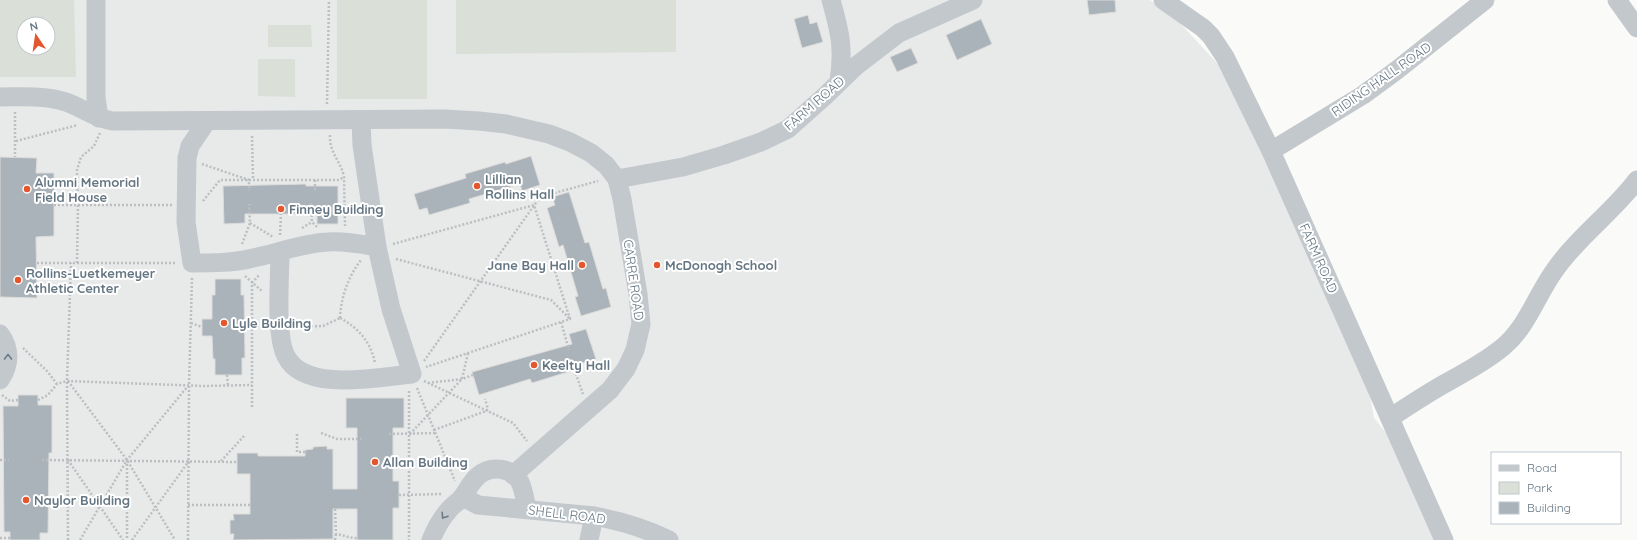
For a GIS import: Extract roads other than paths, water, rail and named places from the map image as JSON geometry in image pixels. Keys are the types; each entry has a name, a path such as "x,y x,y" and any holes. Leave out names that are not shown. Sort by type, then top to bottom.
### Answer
{"street":[{"path":"96,0 96,98 99,118"},
{"path":"831,0 840,37 842,61 839,82"},
{"name":"FARM ROAD","path":"617,179 683,167 761,142 788,129 873,52 899,33 973,0"},
{"name":"FARM ROAD","path":"1162,0 1203,28 1215,41 1225,57 1271,151 1444,540"},
{"name":"RIDING HALL ROAD","path":"1271,151 1363,95 1485,0"},
{"path":"1617,0 1637,28"},
{"path":"840,37 849,45 860,50 873,52"},
{"path":"7,97 42,97 54,99 66,102 99,118 112,121 444,119 506,124 549,134 570,142 606,165 617,179"},
{"path":"277,245 282,341 286,355 292,364 302,373 333,380 420,378 391,309 377,247 362,145 361,120"},
{"path":"207,121 190,146 187,158 186,213 192,263 251,259 277,245 337,242 377,247"},
{"name":"CARRE ROAD","path":"513,475 610,390 626,369 634,350 641,324 638,294 622,198 617,179"},
{"path":"1390,418 1420,398 1487,359 1504,346 1522,326 1555,268 1615,206 1637,180"},
{"path":"0,334 8,348 9,357 8,365 0,380"},
{"path":"431,540 435,530 448,511 462,497 470,484 479,475 490,470 501,469 513,475 519,481 527,509"},
{"name":"SHELL ROAD","path":"462,497 478,505 594,516 637,527 669,540"},
{"path":"589,540 594,516"}],"place":[{"name":"Lillian Rollins Hall","path":"477,186"},
{"name":"Alumni Memorial Field House","path":"27,189"},
{"name":"Finney Building","path":"281,209"},
{"name":"Jane Bay Hall","path":"582,265"},
{"name":"McDonogh School","path":"657,265"},
{"name":"Rollins-Luetkemeyer Athletic Center","path":"18,280"},
{"name":"Lyle Building","path":"224,323"},
{"name":"Keelty Hall","path":"534,365"},
{"name":"Allan Building","path":"375,462"},
{"name":"Naylor Building","path":"26,500"}]}
